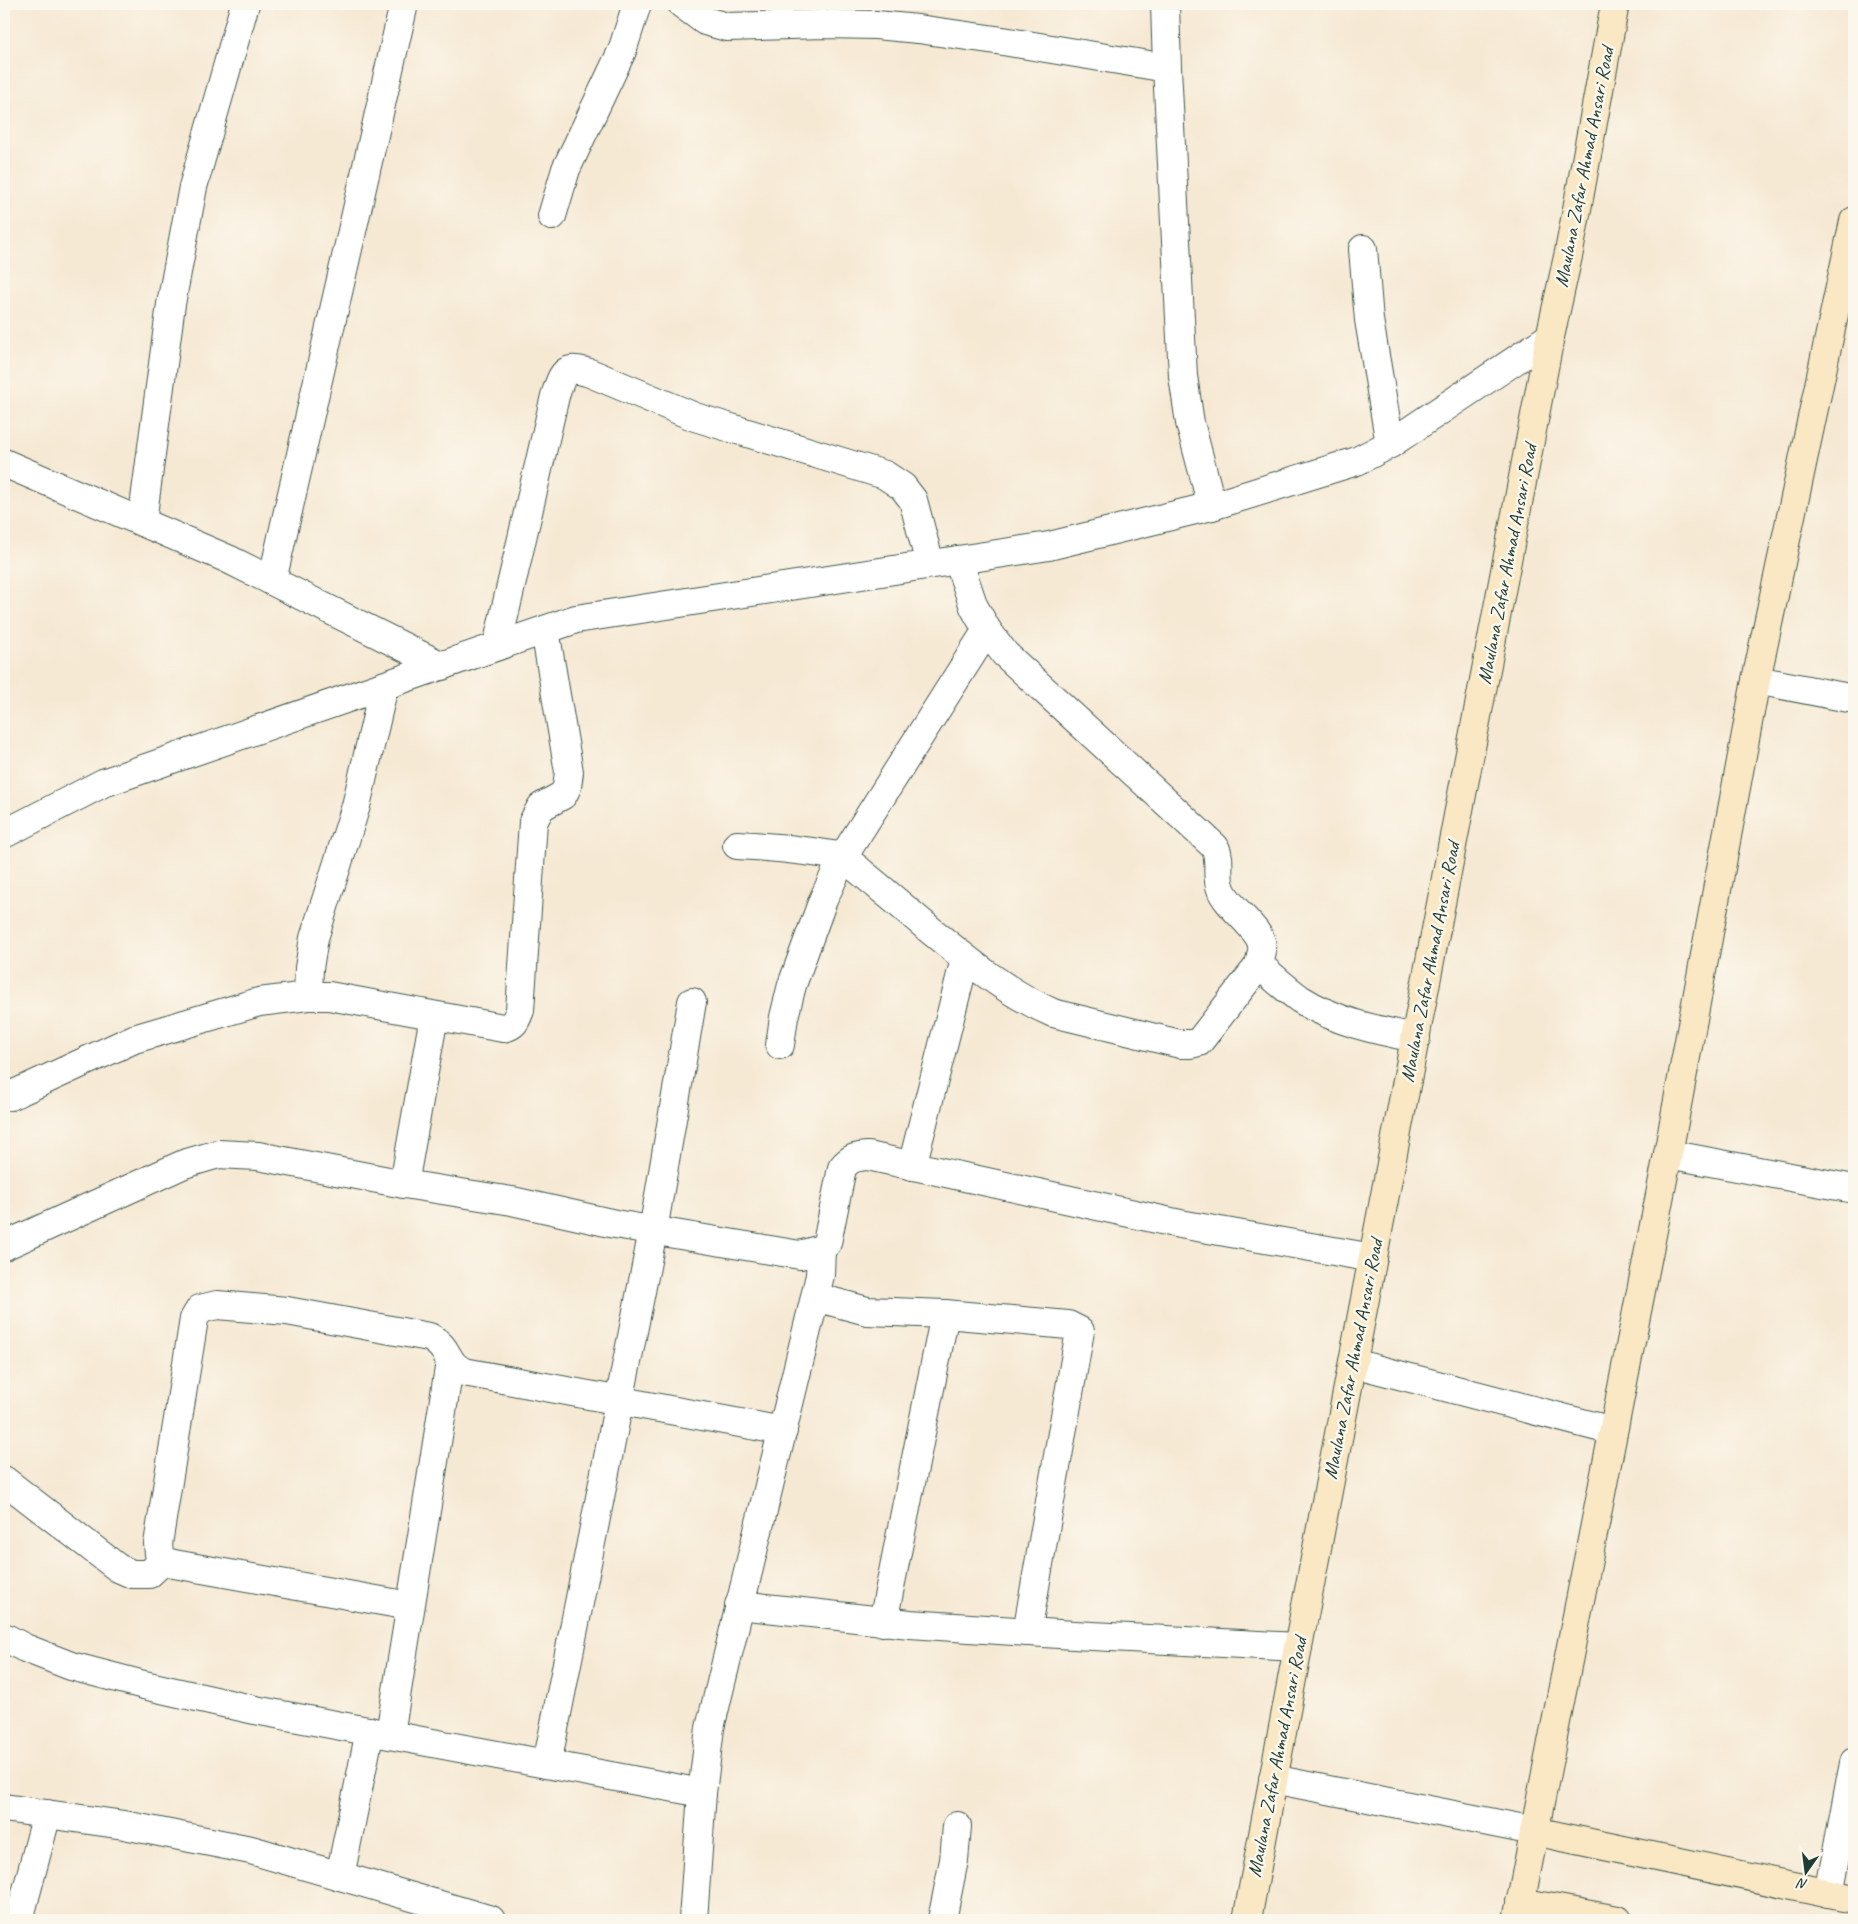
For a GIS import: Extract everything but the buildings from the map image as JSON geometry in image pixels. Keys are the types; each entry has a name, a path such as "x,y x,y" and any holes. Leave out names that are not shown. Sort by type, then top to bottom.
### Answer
{"street":[{"path":"142,522 171,304 193,186 245,4"},
{"path":"272,581 404,4"},
{"path":"552,216 566,169 622,51 637,4"},
{"path":"682,4 705,21 727,27 876,24 1003,41 1167,68"},
{"path":"1165,4 1184,376 1190,423 1212,506"},
{"name":"Maulana Zafar Ahmad Ansari Road","path":"1247,1920 1615,4"},
{"path":"1618,1920 1519,1911 1668,1154 1756,680 1854,221"},
{"path":"1363,249 1369,320 1390,444"},
{"path":"4,834 103,783 576,619 1049,546 1212,506 1357,461 1390,444 1550,337"},
{"path":"497,646 554,396 561,378 568,370 576,369 590,374 695,417 885,474 903,487 913,500 930,564"},
{"path":"4,463 228,559 442,666"},
{"path":"737,845 820,852 843,857 965,959 1011,991 1036,1005 1053,1013 1180,1044 1199,1042 1259,965 1262,952 1261,939 1221,890 1218,872 1219,854 1216,847 1005,654 986,630 974,607 958,560"},
{"path":"10,1096 134,1039 259,1002 308,996 330,996 502,1028 510,1027 516,1021 520,1010 533,822 541,807 564,795 569,772 545,630"},
{"path":"780,1045 792,985 823,900 843,857 986,630"},
{"path":"1756,680 1854,699"},
{"path":"308,996 309,968 314,938 356,806 384,686"},
{"path":"912,1166 965,959"},
{"path":"1259,965 1300,999 1332,1017 1369,1029 1416,1038"},
{"path":"546,1764 653,1230 692,1002"},
{"path":"404,1184 434,1016"},
{"path":"4,1246 184,1164 218,1154 258,1156 404,1184 512,1201 552,1211 800,1256 821,1248 827,1243 842,1168 848,1160 855,1157 868,1156 1180,1224 1373,1258"},
{"path":"1668,1154 1854,1189"},
{"path":"693,1920 702,1793 710,1728 815,1297 820,1275 821,1248"},
{"path":"815,1297 867,1311 945,1314 1068,1325 1080,1331 1027,1632"},
{"path":"410,1606 163,1561 159,1554 158,1544 194,1319 200,1309 218,1305 287,1311 429,1337 439,1342 445,1348 450,1362 457,1369 464,1372 783,1430"},
{"path":"883,1622 945,1314"},
{"path":"340,1876 380,1733 410,1606 450,1362"},
{"path":"1353,1363 1613,1431"},
{"path":"4,1480 118,1568 132,1574 149,1574 163,1561"},
{"path":"740,1605 883,1622 1298,1647"},
{"path":"4,1637 71,1666 144,1685 255,1710 702,1793"},
{"path":"1273,1779 1534,1831 1842,1896 1854,1762"},
{"path":"4,1808 124,1825 251,1850 491,1920"},
{"path":"19,1920 47,1814"},
{"path":"942,1920 954,1860 957,1826"}]}
